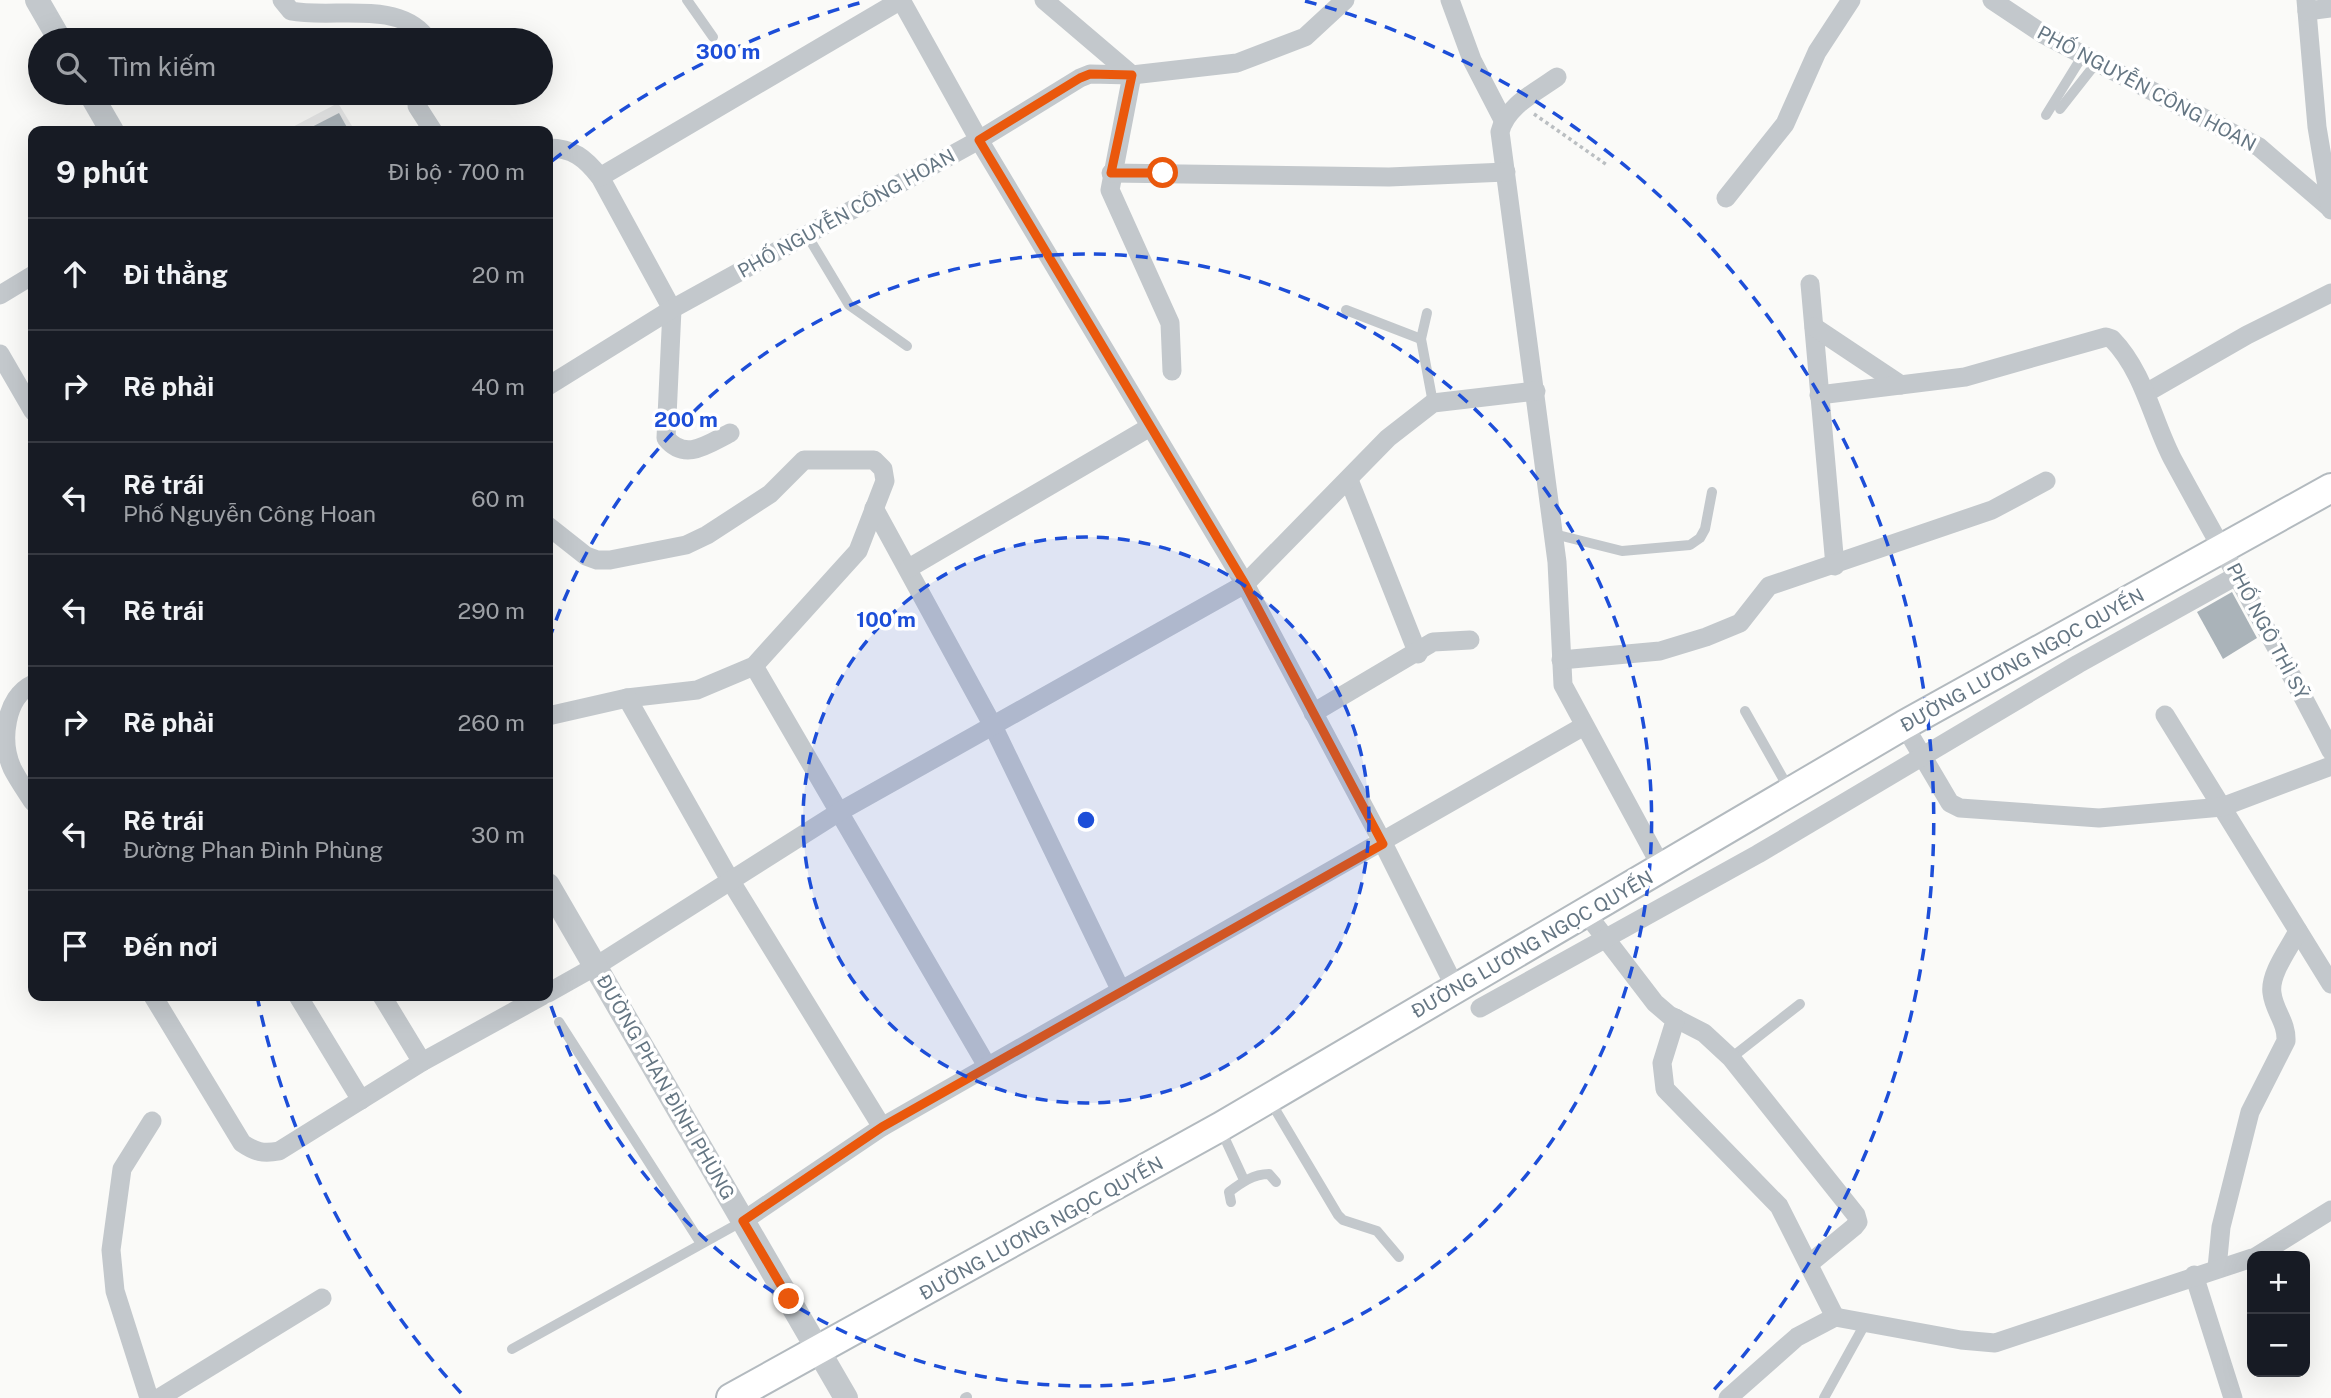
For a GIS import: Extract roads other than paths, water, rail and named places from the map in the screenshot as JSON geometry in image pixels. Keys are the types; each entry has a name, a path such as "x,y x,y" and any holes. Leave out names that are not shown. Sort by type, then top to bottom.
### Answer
{"main road":[{"name":"ĐƯỜNG LƯƠNG NGỌC QUYẾN","path":"731,1398 820,1352 1269,1099 1904,725 2223,548 2330,492"}],"street":[{"path":"37,0 53,28"},
{"path":"282,0 291,11 398,17 418,28"},
{"path":"600,177 901,0 979,140 1245,584 1383,844 1456,989"},
{"path":"1044,0 1132,75 1111,173 1112,198 1170,323 1172,371"},
{"name":"PHỐ NGUYỄN CÔNG HOAN","path":"553,383 672,309 979,140 1080,78 1090,74 1132,75 1253,58 1305,37 1345,0"},
{"path":"1450,0 1472,60 1509,113"},
{"path":"1726,198 1784,124 1816,52 1852,0"},
{"name":"PHỐ NGUYỄN CÔNG HOAN","path":"1992,0 2043,34 2259,147 2331,209"},
{"path":"2331,8 2306,6 2317,127 2331,209"},
{"path":"1557,77 1509,113 1500,132 1553,534 1563,685 1662,868"},
{"path":"97,105 109,126"},
{"path":"417,105 430,126"},
{"path":"553,148 566,148 585,159 600,177 672,309 666,438 678,449 686,451 697,449 730,433"},
{"path":"1111,173 1389,177 1506,172"},
{"path":"0,295 28,278"},
{"path":"1810,284 1835,566"},
{"path":"2146,393 2247,335 2331,293"},
{"path":"1814,327 1901,385"},
{"name":"PHỐ NGÔ THÌ SỸ","path":"1901,385 1965,377 2106,337 2118,345 2146,393 2171,455 2331,751"},
{"path":"0,354 28,402"},
{"path":"1819,395 1901,385"},
{"path":"553,989 596,966 839,812 1245,584 1388,438 1433,403 1536,391"},
{"path":"909,568 1150,427"},
{"path":"553,530 586,556 610,560 686,545 708,535 770,494 804,460 874,460 883,469 885,481 858,551 754,666 698,690 627,698 553,715"},
{"path":"1349,480 1418,654"},
{"path":"1561,660 1661,651 1706,637 1740,622 1769,586 1835,566 1992,510 2046,481"},
{"path":"874,508 993,726 1121,991"},
{"path":"1480,1008 1758,854 1922,756 2238,575"},
{"path":"1313,713 1440,640 1470,640"},
{"path":"754,666 987,1066"},
{"path":"28,686 22,689 13,701 7,744 11,767 28,794"},
{"path":"627,698 730,880 882,1127"},
{"path":"2165,715 2331,984"},
{"path":"1904,725 1950,803 1960,808 2099,818 2222,807 2331,766"},
{"path":"743,1221 882,1127 1383,844 1584,726"},
{"name":"ĐƯỜNG PHAN ĐÌNH PHÙNG","path":"553,894 846,1398"},
{"path":"1586,913 1655,1003 1704,1033 1731,1058 1856,1215 1858,1222 1854,1227 1809,1264"},
{"path":"2217,1268 2221,1227 2250,1112 2286,1041 2287,1028 2272,995 2272,983 2298,931"},
{"path":"156,1001 242,1143 254,1152 279,1151 422,1062 533,1001"},
{"path":"301,1001 361,1100"},
{"path":"385,1001 422,1062"},
{"path":"1676,1018 1661,1063 1665,1089 1779,1206 1835,1317"},
{"path":"149,1398 116,1291 111,1250 122,1169 152,1121"},
{"path":"2266,1251 2331,1210"},
{"path":"1728,1398 1797,1337 1835,1317 1995,1343 2247,1259"},
{"path":"2194,1275 2234,1398"},
{"path":"159,1398 322,1298"}],"lane":[{"path":"687,0 713,37"},
{"path":"2060,109 2090,58"},
{"path":"2046,115 2090,58"},
{"path":"807,235 849,305 907,346"},
{"path":"1346,310 1422,339"},
{"path":"1427,313 1422,339 1433,403"},
{"path":"1553,534 1622,551 1690,545 1700,538 1705,528 1712,492"},
{"path":"1745,710 1791,792"},
{"path":"1731,1058 1800,1004"},
{"path":"559,1022 700,1242"},
{"path":"1269,1099 1338,1215 1343,1220 1377,1231 1399,1256"},
{"path":"1220,1127 1244,1180"},
{"path":"1231,1202 1229,1192 1244,1180 1269,1174 1276,1182"},
{"path":"512,1349 700,1242 743,1221"},
{"path":"1824,1398 1866,1322"}]}
